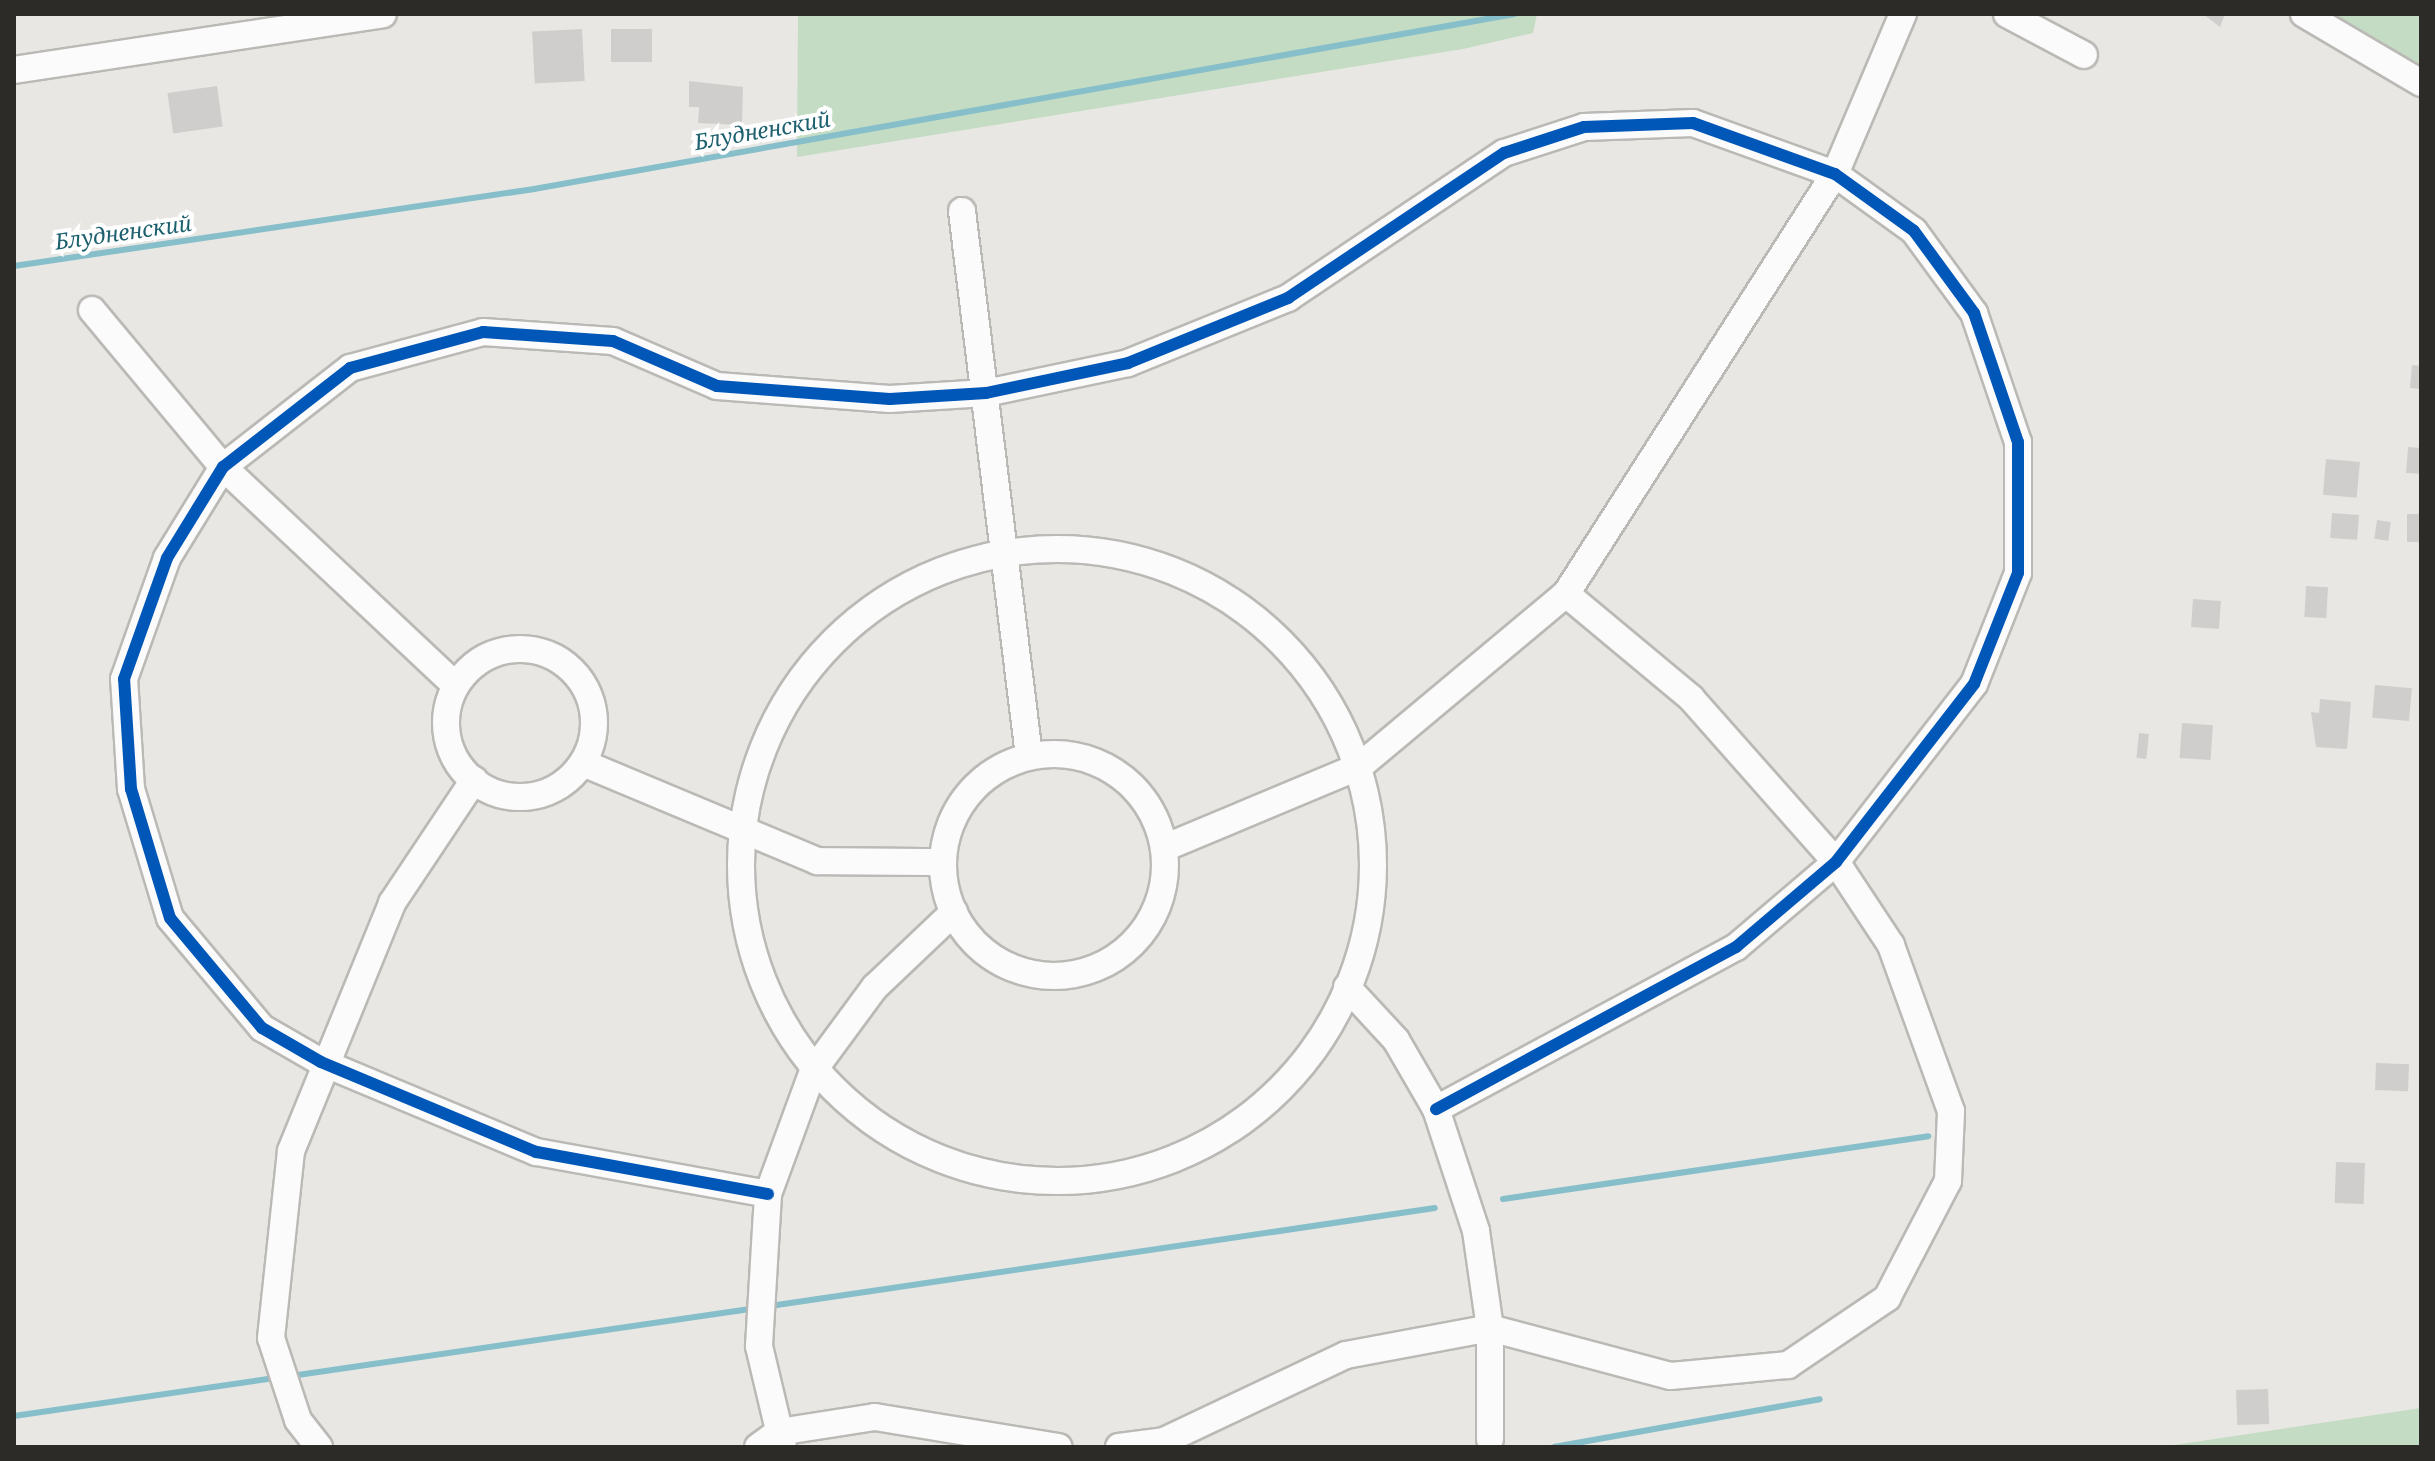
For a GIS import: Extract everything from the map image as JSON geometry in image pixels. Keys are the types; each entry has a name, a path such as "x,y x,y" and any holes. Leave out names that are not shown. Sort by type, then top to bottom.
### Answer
{"street":[{"path":"14,70 383,14"},
{"path":"1164,848 1360,766 1566,594 1835,174 1903,14"},
{"path":"2007,14 2084,55"},
{"path":"2304,14 2421,83"},
{"path":"768,1194 536,1152 321,1062 262,1028 170,918 131,789 124,679 167,558 223,467 350,368 483,332 613,341 717,386 890,399 986,393 1128,363 1288,298 1504,153 1584,127 1693,123 1835,174 1914,231 1974,313 2018,442 2018,573 1974,684 1836,862 1736,947 1436,1109"},
{"path":"962,211 1008,554 1029,756"},
{"path":"92,310 223,467 453,683"},
{"path":"1048,547 1149,560 1240,604 1313,676 1360,766 1375,862 1361,958 1319,1046 1252,1117 1167,1164 1072,1184 975,1174 886,1135 813,1071 760,984 738,885 748,783 790,690 859,615 948,566 1008,554 1048,547"},
{"path":"1119,1447 1164,1441 1346,1355 1490,1328 1671,1376 1788,1365 1887,1298 1948,1181 1951,1111 1891,945 1836,862 1691,698 1566,594"},
{"path":"513,649 559,659 589,694 593,741 583,763 544,793 507,795 474,780 448,738 453,683 490,656 513,649"},
{"path":"1065,753 1111,770 1153,813 1164,848 1164,885 1151,920 1128,948 1096,968 1060,976 1024,973 990,957 954,912 942,862 949,826 967,794 995,770 1029,756 1065,753"},
{"path":"583,763 743,835 817,861 942,862"},
{"path":"319,1447 298,1420 271,1338 291,1151 321,1062 392,903 474,780"},
{"path":"954,912 875,987 813,1071 768,1194 759,1346 773,1442 875,1417 1059,1447"},
{"path":"1347,987 1396,1040 1436,1109 1476,1231 1490,1328 1490,1439"}],"green space":[{"path":"798,14 1537,14 1533,33 1463,49 797,157"},
{"path":"2325,14 2421,14 2421,71"},
{"path":"2421,1408 2421,1447 2161,1447"}],"building":[{"path":"2203,14 2225,14 2220,27"},
{"path":"582,29 585,81 535,84 532,32"},
{"path":"611,29 652,29 652,62 611,62"},
{"path":"689,81 743,87 742,125 698,123 699,107 689,107"},
{"path":"217,86 223,127 173,134 167,93"},
{"path":"2412,365 2421,366 2421,389 2410,388"},
{"path":"2408,447 2421,448 2419,474 2406,473"},
{"path":"2326,459 2360,462 2357,498 2323,495"},
{"path":"2332,513 2359,515 2357,540 2330,538"},
{"path":"2407,514 2421,514 2421,542 2407,542"},
{"path":"2377,520 2391,522 2388,541 2374,539"},
{"path":"2306,586 2328,587 2326,618 2304,617"},
{"path":"2193,599 2221,601 2219,629 2191,627"},
{"path":"2375,685 2412,688 2409,721 2372,718"},
{"path":"2320,699 2351,702 2347,749 2316,747 2311,712 2319,713"},
{"path":"2182,723 2213,725 2210,760 2180,758"},
{"path":"2139,733 2149,734 2146,759 2136,758"},
{"path":"2376,1063 2409,1064 2408,1091 2375,1090"},
{"path":"2336,1162 2365,1163 2364,1204 2335,1203"},
{"path":"2268,1389 2269,1424 2237,1425 2236,1390"}],"waterway":[{"name":"Блудненский","path":"14,266 534,189 1514,14"},
{"path":"1503,1199 1928,1136"},
{"path":"770,1306 1435,1208"},
{"path":"291,1376 755,1308"},
{"path":"14,1416 276,1378"},
{"path":"1554,1447 1820,1399"}],"cycle path":[{"path":"768,1194 536,1152 321,1062 262,1028 170,918 131,789 124,679 167,558 223,467 350,368 483,332 613,341 717,386 890,399 986,393 1128,363 1288,298 1504,153 1584,127 1693,123 1835,174 1914,231 1974,313 2018,442 2018,573 1974,684 1836,862 1736,947 1436,1109"}]}
